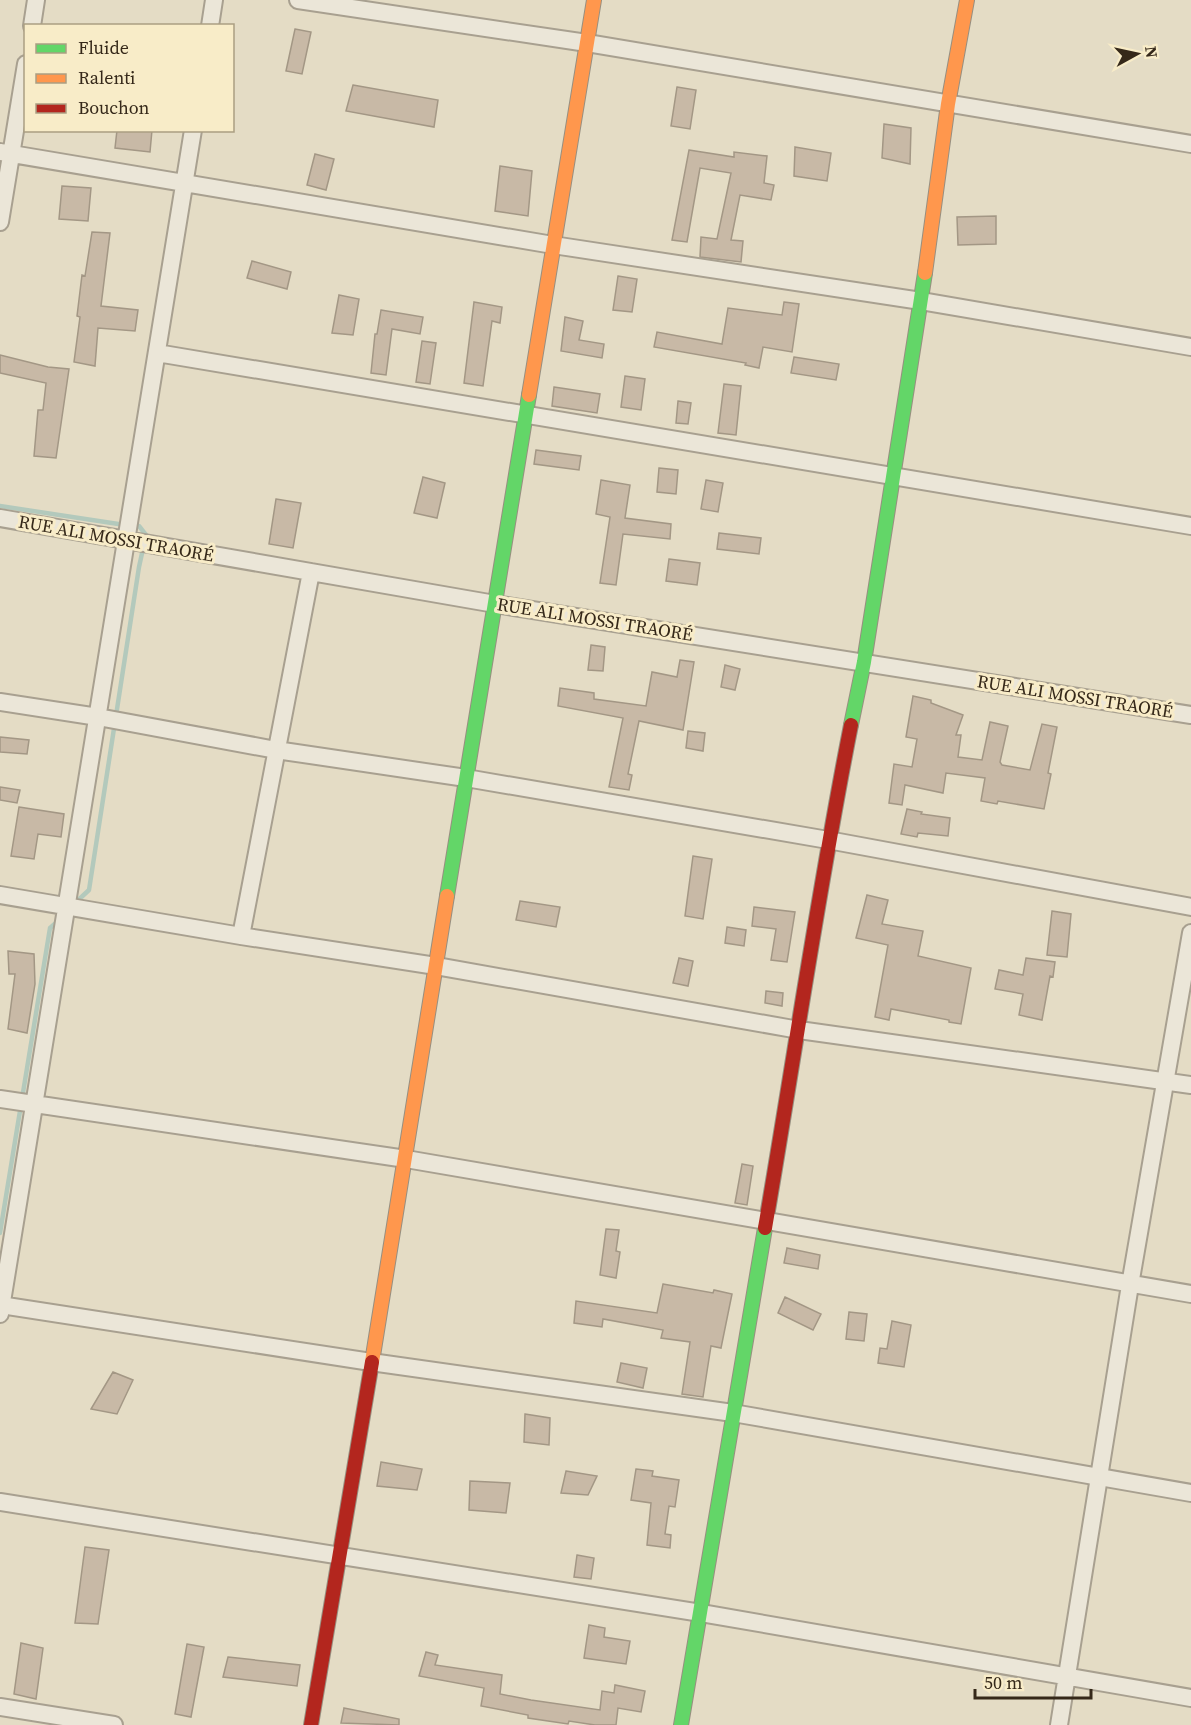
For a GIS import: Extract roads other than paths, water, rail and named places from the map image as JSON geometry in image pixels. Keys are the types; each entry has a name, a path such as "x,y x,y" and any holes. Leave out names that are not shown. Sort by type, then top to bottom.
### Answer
{"street":[{"path":"32,24 36,0"},
{"path":"210,24 214,0"},
{"path":"298,0 587,43 1191,144"},
{"path":"311,1725 341,1557 594,0"},
{"path":"681,1725 800,1030 828,840 864,662 921,301 948,104 967,0"},
{"path":"0,222 5,153 24,72"},
{"path":"193,132 1,1309 733,1413 1191,1493"},
{"path":"5,153 553,245 921,301 1191,347"},
{"path":"157,353 1191,526"},
{"name":"RUE ALI MOSSI TRAORÉ","path":"0,518 495,604 1191,715"},
{"path":"241,936 311,572"},
{"path":"0,702 98,717 276,750 466,778 828,840 1191,907"},
{"path":"0,895 436,966 800,1030 1191,1084"},
{"path":"1059,1725 1130,1285 1191,933"},
{"path":"0,1099 406,1160 1191,1294"},
{"path":"0,1502 701,1613 1191,1698"},
{"path":"0,1707 114,1725"}],"waterway":[{"path":"0,506 125,525"},
{"path":"74,904 89,890 139,567 146,535 139,526 133,526"},
{"path":"0,1233 50,928 58,921"}]}
